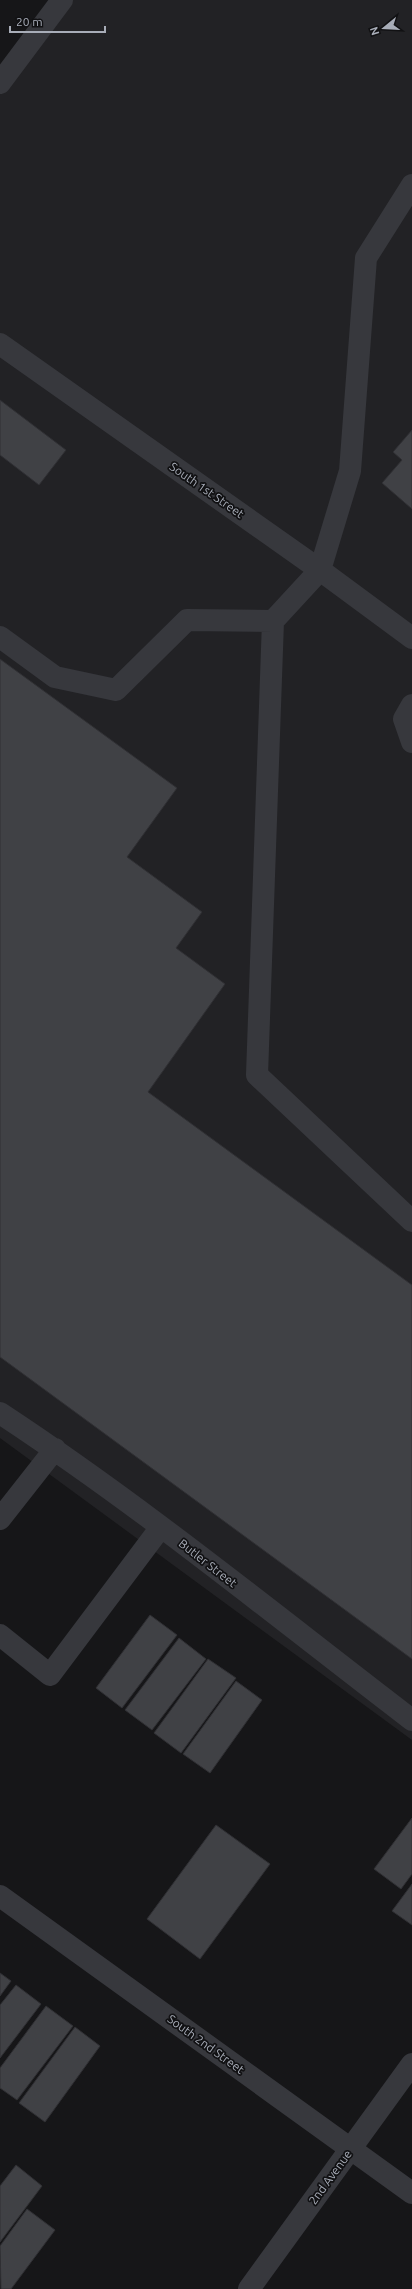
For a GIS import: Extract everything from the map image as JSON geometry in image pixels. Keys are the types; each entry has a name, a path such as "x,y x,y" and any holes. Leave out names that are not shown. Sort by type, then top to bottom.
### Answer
{"street":[{"path":"0,84 62,0"},
{"path":"412,185 366,258 350,471 320,570 273,621 257,1075 412,1221"},
{"name":"South 1st Street","path":"0,344 320,570 412,638"},
{"path":"0,637 55,677 116,690 187,620 273,621"},
{"path":"412,705 404,719 412,742"},
{"name":"Butler Street","path":"0,1413 55,1449 161,1527 412,1720"},
{"path":"0,1519 55,1449"},
{"path":"0,1635 50,1675 161,1527"},
{"name":"South 2nd Street","path":"0,1896 412,2193"},
{"name":"2nd Avenue","path":"249,2289 412,2064"}],"shaded area":[{"path":"61,0 412,0 412,1740 0,1438 0,84"}],"building":[{"path":"0,400 66,450 39,485 0,455"},
{"path":"412,430 412,509 382,483 402,460 393,452"},
{"path":"0,659 177,788 127,857 202,912 176,948 225,984 148,1092 412,1285 412,1659 0,1357"},
{"path":"150,1615 177,1635 122,1708 96,1688"},
{"path":"179,1638 206,1659 152,1730 125,1710"},
{"path":"208,1659 236,1678 181,1753 154,1733"},
{"path":"236,1681 262,1700 210,1773 183,1754"},
{"path":"412,1818 412,1874 401,1889 374,1869"},
{"path":"216,1825 270,1864 200,1959 147,1919"},
{"path":"412,1884 412,1925 392,1911"},
{"path":"0,1973 11,1981 0,1996"},
{"path":"16,1985 41,2004 0,2058 0,2005"},
{"path":"46,2006 73,2026 17,2100 0,2088 0,2068"},
{"path":"75,2027 100,2046 45,2122 19,2103"},
{"path":"16,2165 42,2186 0,2242 0,2186"},
{"path":"27,2209 55,2230 11,2289 1,2289 0,2246"}]}
